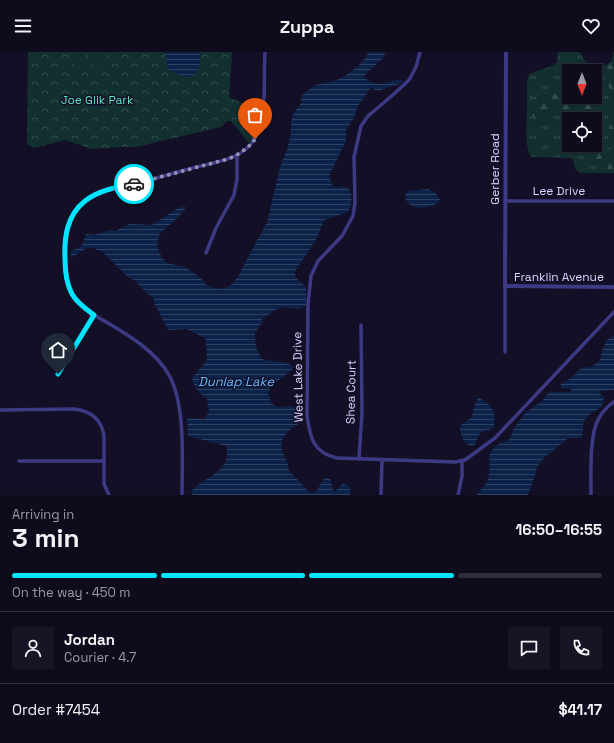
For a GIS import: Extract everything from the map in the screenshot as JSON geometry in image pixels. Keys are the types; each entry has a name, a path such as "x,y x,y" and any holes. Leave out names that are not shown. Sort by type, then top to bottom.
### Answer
{"street":[{"path":"182,495 181,414 177,394 170,377 162,363 149,351 94,315 73,296 65,274 64,244 72,216 81,205 99,193 215,163 237,155 246,149 258,133 261,124 264,98 265,52"},
{"name":"West Lake Drive","path":"420,52 416,67 409,80 368,116 361,126 354,157 355,203 353,216 342,236 318,261 311,276 308,304 307,408 310,434 315,445 323,453 336,458 462,461"},
{"name":"Gerber Road","path":"505,286 506,52"},
{"path":"206,253 216,228 234,195 237,179 237,155"},
{"name":"Lee Drive","path":"505,201 614,201"},
{"path":"505,286 505,352"},
{"name":"Franklin Avenue","path":"505,286 614,287"},
{"path":"458,495 462,476 462,461 471,457 495,438 614,312"},
{"path":"58,374 94,315"},
{"name":"Shea Court","path":"359,459 359,440 362,412 361,325"},
{"path":"591,495 594,430 599,418 614,402"},
{"path":"0,410 74,409 91,413 103,428 104,484 109,495"},
{"path":"19,461 104,460"},
{"path":"381,495 382,460"}],"green space":[{"name":"Joe Glik Park","path":"28,52 232,52 229,97 263,112 261,123 251,145 231,121 227,121 221,127 136,147 92,149 65,140 34,148 27,144"},
{"path":"74,52 86,52 86,67 74,67"},
{"path":"92,52 106,53 104,67 92,65"},
{"path":"558,52 580,52 582,57 590,64 562,64 562,85 554,89 549,96 545,95 537,98 527,97 527,81 529,74 554,65 557,62"},
{"path":"612,52 614,52 614,97 605,75 606,65 612,61"},
{"path":"602,65 606,65 605,75 607,83 614,97 612,103 614,107 614,122 610,135 614,136 614,149 610,148 606,166 607,173 580,173 575,169 573,159 571,158 531,157 527,146 527,109 532,113 537,127 541,126 549,111 558,106 562,116 562,152 602,152 602,112 584,112 596,107 602,109 607,101 602,98"},
{"path":"562,84 562,104 602,104 602,98 607,101 608,105 604,110 596,107 584,112 562,112 562,116 558,106 554,107 541,126 537,127 532,113 527,109 527,97 537,98 545,95 549,96 553,89 561,86"},
{"path":"614,122 614,136 610,135 608,131 610,125"},
{"path":"602,149 614,149 614,173 607,173 607,167 594,157 593,153 602,152"}],"water":[{"path":"165,52 200,52 200,64 197,72 191,77 187,77 169,70"},
{"name":"Dunlap Lake","path":"368,52 385,52 384,57 363,77 378,84 401,80 402,83 378,91 371,88 357,107 355,116 346,130 346,141 329,176 332,185 337,188 344,186 350,191 352,198 351,205 348,212 324,220 317,238 294,273 298,280 306,287 306,306 298,309 284,307 277,309 262,319 262,322 255,334 256,347 262,359 281,362 292,366 292,370 275,383 268,393 271,402 275,406 292,406 296,408 303,421 286,434 282,442 283,453 288,464 289,471 310,493 315,493 325,477 330,479 334,493 342,484 350,487 350,495 192,495 191,492 197,486 221,468 227,455 226,446 188,436 187,418 204,419 209,412 207,399 197,390 192,378 207,360 205,338 187,329 168,330 154,303 154,299 144,291 136,281 128,277 104,253 93,248 87,248 70,258 71,251 82,245 86,234 94,235 110,230 115,231 129,224 152,225 178,208 186,206 184,211 160,233 157,246 162,258 167,263 185,267 201,278 206,285 216,289 230,286 237,278 267,222 280,167 288,147 291,122 294,112 300,105 302,95 315,85 334,81 345,76 358,66 367,56"},
{"path":"428,189 436,193 440,200 436,204 420,208 414,207 406,200 405,195 408,191"},
{"path":"614,335 614,390 600,391 599,393 604,397 602,407 590,414 585,419 581,438 568,438 544,458 538,466 528,495 477,495 487,482 490,468 489,455 495,446 510,439 514,428 525,413 543,400 549,392 571,392 571,389 561,388 561,384 571,378 581,368 593,366 600,360 606,342"},
{"path":"478,397 487,403 492,409 494,413 494,428 480,433 474,446 471,446 463,439 460,426 472,417"}],"way so far":[{"path":"134,184 228,159 242,153 255,139"}],"route":[{"path":"58,374 94,315 73,296 69,289 65,274 64,244 69,223 76,210 86,200 99,193 134,184"}]}
